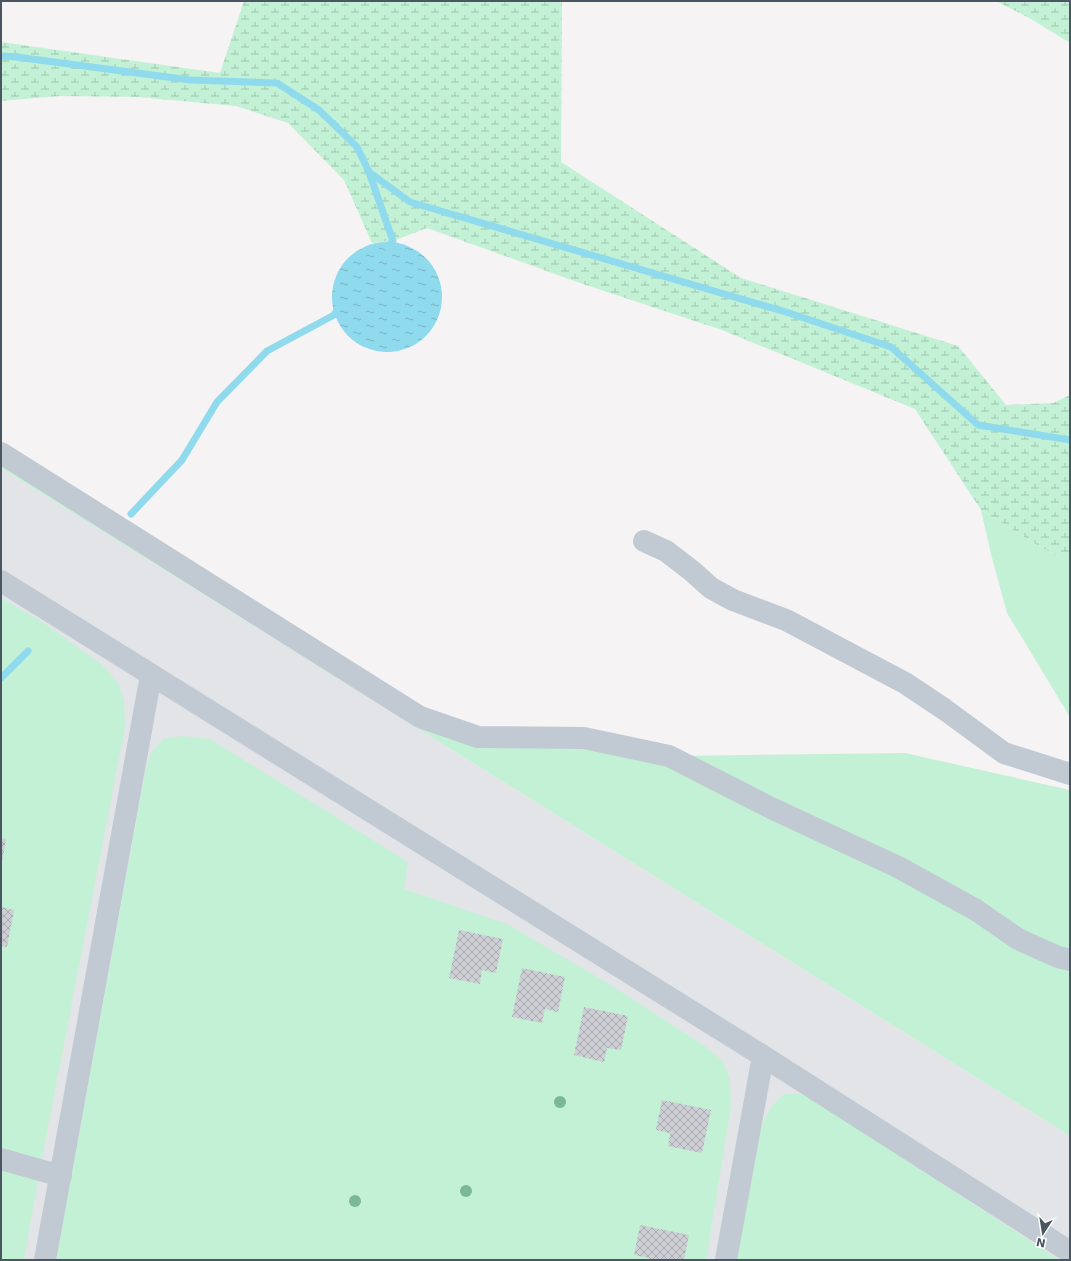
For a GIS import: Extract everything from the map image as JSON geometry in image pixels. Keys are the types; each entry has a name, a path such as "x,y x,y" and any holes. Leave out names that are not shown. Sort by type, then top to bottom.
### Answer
{"lane":[{"path":"1,453 420,717 478,737 584,738 669,756 771,808 898,867 976,910 1018,939 1058,957 1070,960"},
{"path":"644,541 666,551 711,588 733,600 786,620 905,683 944,709 1004,753 1070,774"},
{"path":"1,581 763,1056 1070,1252"},
{"path":"45,1260 151,675"},
{"path":"726,1260 763,1056"},
{"path":"1,1159 61,1176"}],"shaded area":[{"path":"1,468 1070,1136 1070,1260 1,1260"}],"green space":[{"path":"244,1 562,1 561,162 741,278 958,346 1006,405 1053,403 1070,395 1070,562 1042,548 981,510 915,409 722,330 580,283 427,228 393,241 372,243 344,180 288,123 236,106 138,97 60,96 1,101 1,42 220,73"},
{"path":"996,1 1070,1 1070,43 1031,19"},
{"path":"1,453 420,717 669,756 905,753 1070,790 1070,1136 1,468"},
{"path":"981,510 1042,548 1070,562 1070,717 1007,613"},
{"path":"1,598 42,622 100,663 118,683 124,701 125,727 40,1168 24,1260 1,1260"},
{"path":"182,736 210,739 408,862 404,889 507,924 609,984 703,1045 723,1061 730,1080 731,1107 706,1260 56,1260 145,773 150,754 163,739"},
{"path":"784,1094 801,1094 816,1101 1059,1260 736,1260 761,1127 771,1107"}],"water":[{"path":"387,242 408,246 418,251 426,258 433,266 438,276 442,297 438,318 433,328 426,336 418,343 408,348 387,352 366,348 356,343 348,336 341,328 336,318 332,297 336,276 341,266 348,258 356,251 366,246"}],"building":[{"path":"1,838 6,839 2,862 1,862"},
{"path":"1,907 14,910 7,947 1,946"},
{"path":"459,930 503,939 496,973 482,970 480,984 449,978"},
{"path":"522,968 565,977 558,1012 545,1009 542,1023 512,1017"},
{"path":"584,1007 628,1016 621,1050 607,1048 604,1062 574,1055"},
{"path":"662,1100 711,1110 702,1153 668,1146 670,1133 656,1130"},
{"path":"640,1225 689,1235 684,1260 648,1260 649,1258 634,1255"}],"waterway":[{"path":"1,56 190,80 277,83 319,110 357,147 369,172 410,202 786,312 891,347 978,425 1070,440"},
{"path":"369,172 393,241 387,247"},
{"path":"131,514 182,460 217,402 267,351 334,315 338,308"},
{"path":"1,678 28,651"}]}
